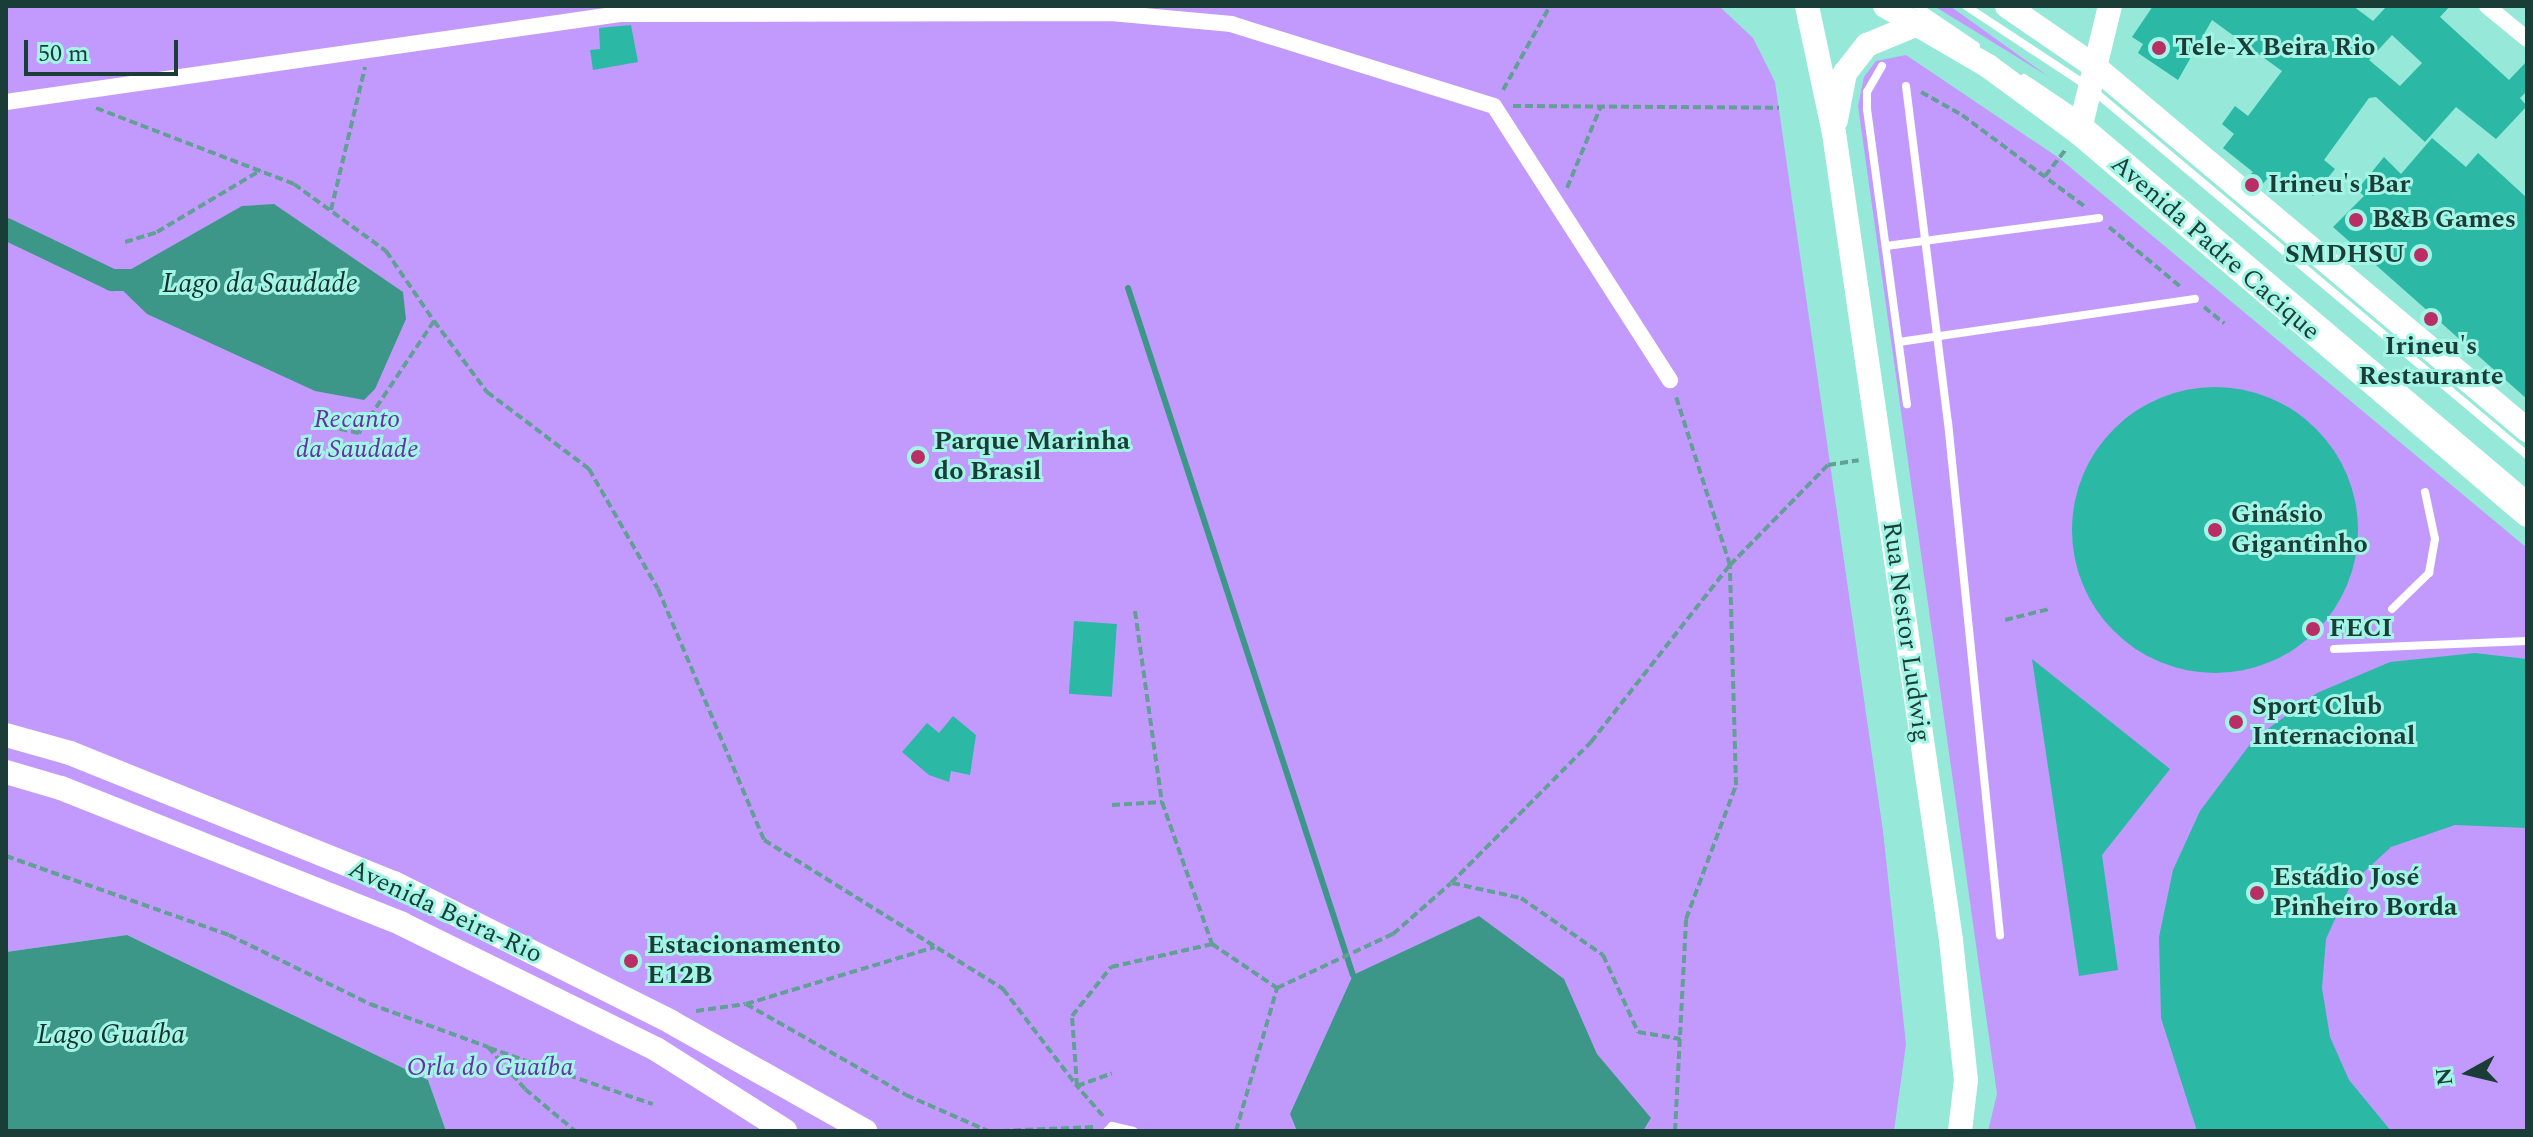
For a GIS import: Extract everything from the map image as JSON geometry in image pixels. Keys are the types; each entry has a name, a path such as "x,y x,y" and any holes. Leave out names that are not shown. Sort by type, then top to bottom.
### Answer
{"main road":[{"name":"Rua Nestor Ludwig","path":"1807,6 1834,133 1951,940 1966,1080 1960,1131"},
{"name":"Avenida Padre Cacique","path":"1885,6 1918,14 2080,125 2527,515"},
{"path":"2007,6 2527,430"},
{"path":"2080,125 2110,6"},
{"name":"Rua Nestor Ludwig","path":"1834,133 1845,73 1867,45 1918,14"},
{"name":"Avenida Beira-Rio","path":"6,735 70,753 394,883 671,1022 865,1131"},
{"name":"Avenida Beira-Rio","path":"6,772 61,788 402,924 656,1049 785,1131"}],"street":[{"path":"2487,6 2527,39"},
{"path":"6,102 620,14 1111,13 1231,24 1494,106 1561,203 1670,380"}],"lane":[{"path":"1966,6 2091,77 2527,455"},
{"path":"1882,66 1867,92 1867,109 1907,404"},
{"path":"1906,86 1938,336 2000,935"},
{"path":"2080,125 2527,494"},
{"path":"1886,246 2099,218"},
{"path":"1899,342 2195,299"},
{"path":"2392,609 2429,573 2435,539 2425,492"},
{"path":"2334,649 2527,641"},
{"path":"1109,1128 1133,1131"}],"path":[{"path":"1550,6 1494,106 1779,108"},
{"path":"331,210 369,49"},
{"path":"1906,86 1962,115 2045,176 2224,323"},
{"path":"60,94 294,184 386,251 487,392 589,469 658,589 764,840 1003,989 1109,1128"},
{"path":"1561,203 1601,106"},
{"path":"2045,176 2080,125"},
{"path":"125,242 157,232 261,170"},
{"path":"322,425 359,433 434,321"},
{"path":"1670,380 1730,565 1736,785 1686,919 1675,1131"},
{"path":"1236,1131 1277,988 1393,934 1451,883 1591,742 1730,565 1828,465 1881,457"},
{"path":"2005,620 2049,609"},
{"path":"1135,611 1162,802 1212,944 1277,988"},
{"path":"1112,805 1162,802"},
{"path":"6,856 229,935 370,1004 653,1104"},
{"path":"1451,883 1521,898 1603,955 1638,1032 1680,1039"},
{"path":"1077,1086 1072,1016 1111,967 1212,944"},
{"path":"671,1022 697,1011 746,1004 935,947"},
{"path":"746,1004 906,1095 988,1131"},
{"path":"488,1047 525,1089 575,1131"},
{"path":"1077,1086 1112,1073"},
{"path":"1001,1131 1109,1128"}],"green space":[{"name":"Parque Marinha do Brasil","path":"6,6 1719,6 1753,38 1775,82 1883,831 1906,1044 1894,1131 446,1131 428,1080 127,935 6,952"},
{"path":"1934,6 1950,6 2049,77 2012,54"},
{"name":"Sport Club Internacional","path":"1906,55 2059,158 2527,548 2527,1131 1988,1131 1997,1094 1858,106 1864,77 1876,61"}],"water":[{"name":"Lago da Saudade","path":"274,204 403,292 406,319 375,389 364,400 315,391 147,314 112,280 242,206"},
{"path":"1479,916 1564,979 1597,1054 1651,1118 1643,1131 1297,1131 1290,1114 1353,975"},
{"name":"Lago Guaíba","path":"127,935 428,1080 446,1131 6,1131 6,952"}],"building":[{"path":"2153,6 2353,6 2373,21 2387,6 2450,6 2440,17 2509,80 2527,61 2527,91 2520,98 2527,106 2496,139 2456,107 2425,142 2376,97 2369,98 2324,160 2335,169 2313,196 2302,187 2298,191 2273,172 2261,186 2249,176 2253,172 2223,148 2234,134 2222,124 2235,106 2248,116 2282,71 2212,20 2178,80 2138,53 2143,44 2132,37","holes":["2392,35 2422,63 2400,86 2369,60"]},
{"path":"631,25 638,62 593,70 590,50 600,49 599,28"},
{"path":"2432,138 2466,167 2478,153 2527,198 2527,399 2333,227 2364,196 2357,190 2384,157 2401,174"},
{"name":"Ginásio Gigantinho","path":"2215,387 2243,390 2270,398 2294,411 2316,429 2334,451 2347,475 2355,502 2358,530 2355,558 2347,585 2334,609 2316,631 2294,649 2270,662 2243,670 2215,673 2187,670 2160,662 2136,649 2114,631 2096,609 2083,585 2075,558 2072,530 2075,502 2083,475 2096,451 2114,429 2136,411 2160,398 2187,390"},
{"path":"1074,621 1117,624 1112,697 1069,694"},
{"name":"Estádio José Pinheiro Borda","path":"2475,653 2527,659 2527,828 2455,825 2391,847 2351,884 2326,939 2322,988 2330,1037 2349,1080 2391,1131 2197,1131 2161,1018 2159,937 2173,870 2200,811 2254,739 2317,693 2390,662"},
{"path":"2032,659 2170,769 2102,855 2118,970 2079,976"},
{"path":"953,716 976,735 970,775 951,771 949,782 929,775 902,752 927,723 939,733"}],"waterway":[{"path":"6,229 112,280 139,280"},
{"path":"1128,288 1353,975"}],"place":[{"name":"Tele-X Beira Rio","path":"2159,48"},
{"name":"Irineu's Bar","path":"2252,185"},
{"name":"B&B Games","path":"2356,220"},
{"name":"SMDHSU","path":"2421,255"},
{"name":"Irineu's Restaurante","path":"2431,319"},
{"name":"Parque Marinha do Brasil","path":"918,457"},
{"name":"Ginásio Gigantinho","path":"2215,530"},
{"name":"FECI","path":"2313,629"},
{"name":"Sport Club Internacional","path":"2236,722"},
{"name":"Estádio José Pinheiro Borda","path":"2257,893"},
{"name":"Estacionamento E12B","path":"631,961"}],"park label":[{"name":"Recanto da Saudade","path":"357,435"},
{"name":"Orla do Guaíba","path":"490,1068"}]}
